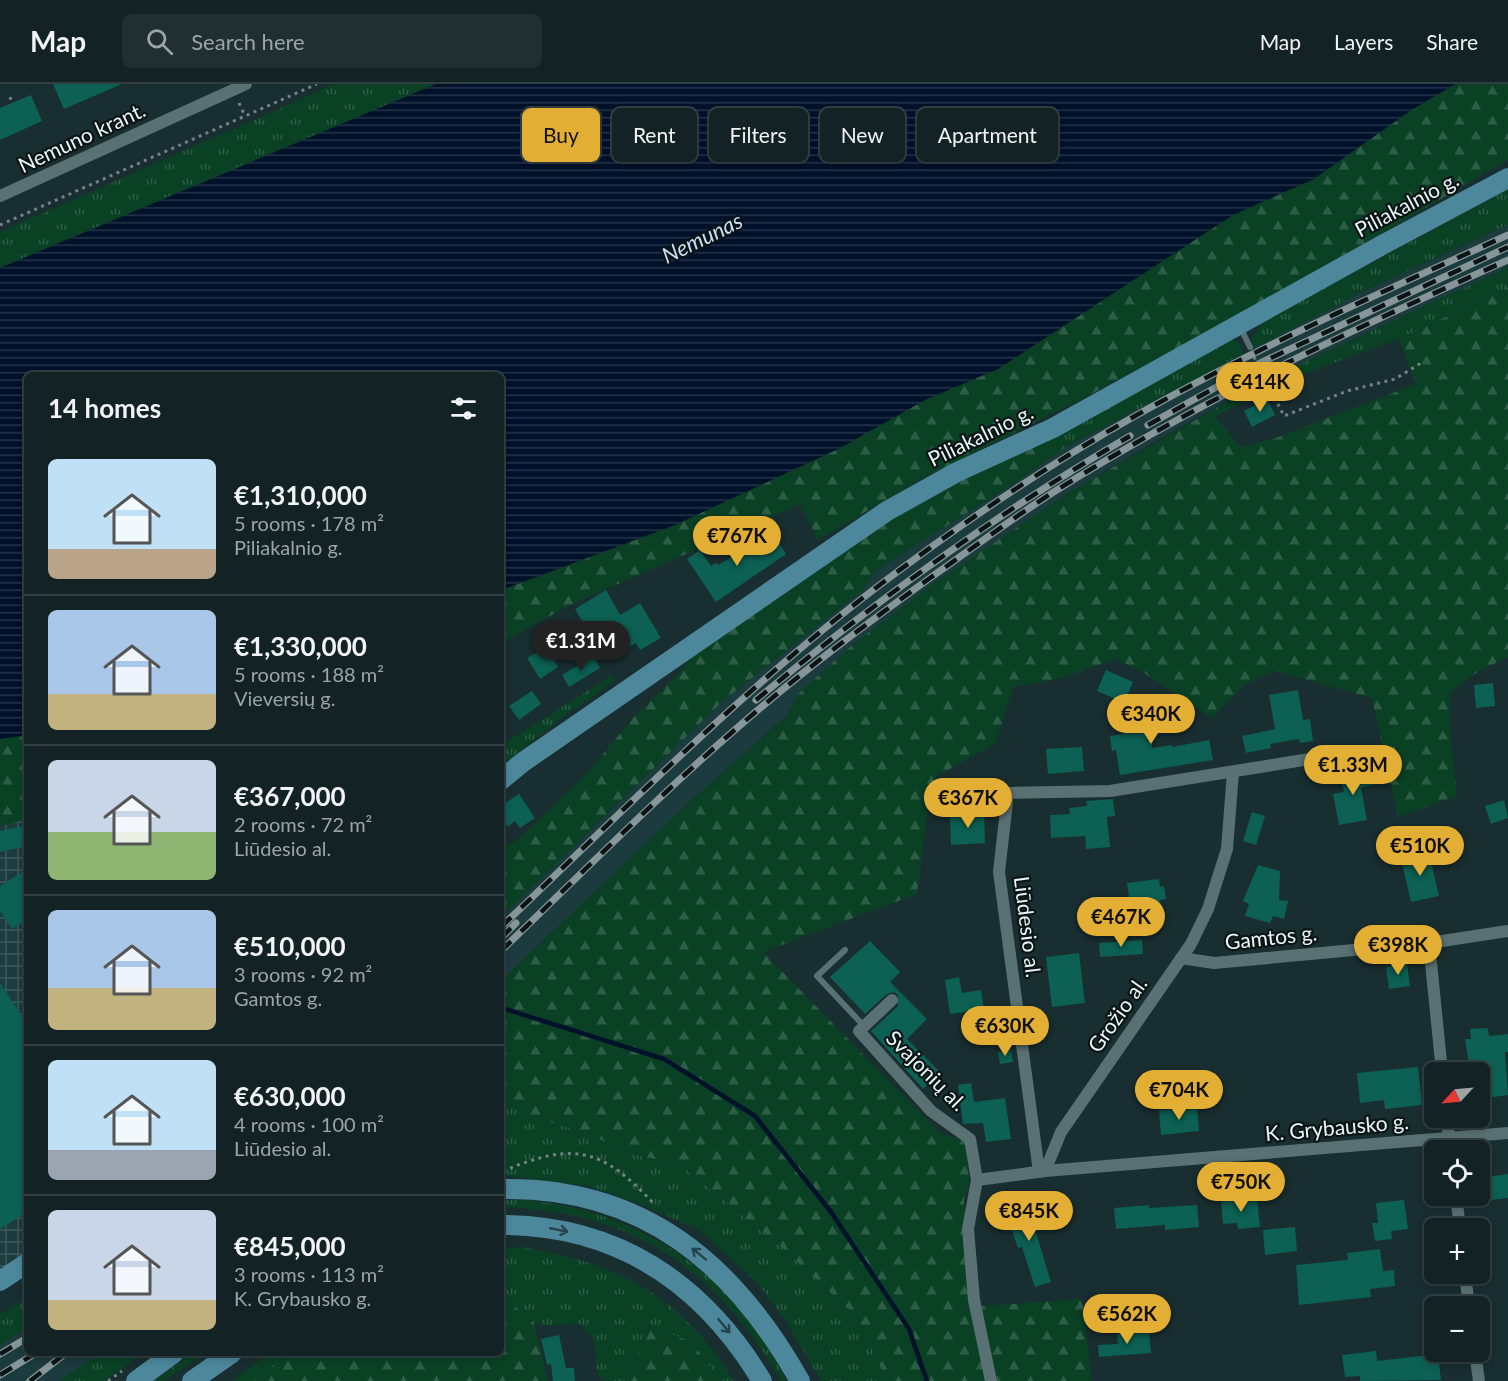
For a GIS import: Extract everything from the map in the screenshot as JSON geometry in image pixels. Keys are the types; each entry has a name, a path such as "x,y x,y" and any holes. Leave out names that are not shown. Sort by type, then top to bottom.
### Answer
{"main road":[{"name":"Piliakalnio g.","path":"504,778 694,641 887,511 957,472 1053,428 1508,178"},
{"path":"504,1189 553,1192 592,1200 627,1212 671,1234 724,1276 756,1310 775,1337 800,1381"},
{"path":"504,1225 552,1229 602,1239 645,1260 670,1277 715,1316 762,1381"},
{"path":"0,1281 24,1265"},
{"path":"136,1381 170,1356"},
{"path":"192,1381 228,1356"}],"street":[{"name":"Nemuno krant.","path":"0,196 246,84"},
{"path":"1233,772 1316,758"},
{"name":"Liūdesio al.","path":"1042,1172 999,872 1008,793 1110,791 1233,772"},
{"name":"Grožio al.","path":"1042,1172 1060,1132 1181,957 1208,909 1227,849 1233,772"},
{"name":"Gamtos g.","path":"1181,957 1214,963 1429,944 1508,931"},
{"path":"1429,944 1441,1062"},
{"name":"Svajonių al.","path":"892,1000 859,1031 931,1111 970,1139 977,1180"},
{"name":"K. Grybausko g.","path":"1474,1140 1508,1133"},
{"name":"K. Grybausko g.","path":"977,1180 1042,1172 1424,1147"},
{"path":"977,1180 968,1229 974,1300 991,1381"},
{"path":"1476,1362 1479,1381"}],"lane":[{"path":"1239,324 1250,347"},
{"path":"844,950 817,976 864,1027"}],"path":[{"path":"0,225 244,114 317,84"},
{"path":"10,97 12,103"},
{"path":"237,99 244,114"},
{"path":"1250,347 1284,416 1347,391 1395,379 1421,363"},
{"path":"504,1170 549,1155 587,1154 622,1171 659,1209"}],"shaded area":[{"path":"1508,225 1508,267 1251,387 1163,437 1070,492 851,646 798,694 786,716 683,808 504,978 504,914 723,701 863,590 875,571 1013,484 1066,447 1359,293"},
{"path":"24,820 24,1258 0,1273 0,826"},
{"path":"24,1329 24,1356 96,1356 59,1381 0,1381 0,1345"}],"green space":[{"path":"335,84 436,84 0,268 0,232"},
{"path":"1455,84 1508,84 1508,160 1272,297 1080,400 919,480 818,540 800,504 568,606 507,640 505,589 675,525 840,448 925,400 1233,215 1314,179 1410,111"},
{"path":"1508,189 1508,225 1359,293 1255,348 1251,338 1264,321"},
{"path":"1508,267 1508,287 1399,339 1282,382 1215,416 1211,411 1251,387"},
{"path":"1508,287 1508,657 1479,671 1450,692 1450,734 1457,796 1398,817 1372,698 1275,671 1244,685 1212,718 1141,671 1116,659 1062,678 1013,687 995,744 937,776 927,814 917,894 763,952 939,1132 966,1141 969,1182 964,1200 971,1301 985,1381 887,1381 856,1316 779,1245 679,1164 636,1155 580,1131 530,1117 504,1103 504,978 683,808 786,717 798,694 851,646 935,582 1070,492 1211,411 1240,447 1273,439 1416,384 1399,339"},
{"path":"1230,339 1237,341 1244,354 1066,447 1056,433"},
{"path":"1056,433 1066,447 1013,484 875,571 863,590 723,701 504,914 504,847 517,841 588,772 632,719 680,672 698,647 887,516"},
{"path":"504,589 507,640 504,642"},
{"path":"612,675 615,681 560,719 504,764 504,744"},
{"path":"24,735 24,820 0,826 0,739"},
{"path":"504,1103 530,1117 580,1131 636,1155 679,1164 779,1245 856,1316 887,1381 821,1381 786,1321 759,1285 701,1231 640,1204 588,1186 504,1175"},
{"path":"504,1200 535,1201 602,1216 634,1228 665,1244 719,1286 760,1337 787,1381 781,1381 756,1341 728,1307 698,1277 666,1253 630,1234 591,1220 548,1211 504,1207"},
{"path":"522,1247 589,1263 618,1274 644,1288 669,1305 692,1326 714,1351 734,1381 720,1381 692,1342 650,1326 626,1381 605,1381 597,1374 594,1340 579,1324 549,1326 534,1322 504,1297 504,1248"},
{"path":"504,1297 534,1322 548,1381 255,1381 290,1356 504,1356"},
{"path":"1082,1299 1092,1381 994,1381 981,1306"},
{"path":"24,1300 24,1329 0,1345 0,1314"},
{"path":"650,1326 692,1342 720,1381 626,1381"},
{"path":"96,1356 139,1356 104,1381 59,1381"},
{"path":"189,1356 200,1356 164,1381 154,1381"},
{"path":"267,1356 290,1356 255,1381 231,1381"}],"water":[{"name":"Nemunas","path":"436,84 1455,84 1410,111 1314,179 1233,215 998,369 925,400 840,448 675,525 504,589 504,372 24,372 24,735 0,739 0,268"}],"building":[{"path":"53,84 122,84 64,109"},
{"path":"31,95 42,121 0,140 0,108"},
{"path":"1267,399 1275,415 1252,427 1244,411"},
{"path":"773,533 786,554 716,602 687,559 700,550 711,566 716,563 718,565"},
{"path":"606,590 620,615 640,603 661,638 640,650 636,643 629,647 622,636 600,650 575,609"},
{"path":"546,647 558,667 540,679 527,658"},
{"path":"593,656 600,668 569,687 562,675"},
{"path":"1106,670 1133,682 1124,703 1097,691"},
{"path":"1493,683 1495,706 1476,708 1474,685"},
{"path":"1298,690 1303,720 1310,719 1313,741 1300,743 1299,739 1270,744 1271,748 1246,753 1242,736 1275,729 1269,695"},
{"path":"532,691 541,704 519,720 509,706"},
{"path":"1133,698 1156,709 1149,725 1152,748 1209,740 1213,760 1120,775 1116,750 1112,751 1110,736 1124,734 1123,719"},
{"path":"1082,747 1084,771 1048,774 1046,749"},
{"path":"1372,767 1376,784 1361,788 1367,820 1339,825 1333,794 1344,792 1340,775"},
{"path":"519,794 535,818 520,828 515,821 508,827 504,821 504,804"},
{"path":"1113,799 1115,816 1107,817 1110,847 1086,849 1085,836 1051,838 1050,815 1070,814 1069,808 1087,806 1086,801"},
{"path":"1504,800 1508,818 1491,824 1485,806"},
{"path":"1252,812 1265,816 1256,845 1243,841"},
{"path":"984,813 985,843 951,845 950,815"},
{"path":"24,826 24,847 0,852 0,831"},
{"path":"1429,853 1439,896 1411,902 1401,859"},
{"path":"1258,865 1280,871 1279,900 1288,901 1284,919 1273,916 1270,923 1245,916 1249,904 1243,901"},
{"path":"24,871 24,922 12,929 0,911 0,886"},
{"path":"1159,879 1160,887 1164,886 1166,899 1160,900 1161,906 1131,910 1127,883"},
{"path":"1142,940 1143,954 1100,957 1099,943"},
{"path":"870,941 900,972 890,982 927,1019 907,1039 940,1072 923,1089 871,1031 898,1006 898,995 894,992 887,994 865,1014 830,977"},
{"path":"1079,953 1085,1003 1052,1007 1046,957"},
{"path":"1407,964 1410,986 1389,989 1386,967"},
{"path":"959,977 962,993 981,990 984,1009 950,1014 945,980"},
{"path":"0,983 24,1019 24,1214 0,1229"},
{"path":"1488,1028 1489,1036 1508,1034 1508,1052 1505,1052 1508,1095 1490,1097 1490,1062 1468,1062 1465,1039 1471,1039 1470,1029"},
{"path":"1011,1050 1013,1062 1000,1064 998,1052"},
{"path":"1418,1067 1422,1105 1385,1109 1384,1100 1360,1103 1357,1073"},
{"path":"971,1083 974,1102 1005,1098 1011,1139 986,1142 983,1123 963,1124 958,1085"},
{"path":"1197,1107 1199,1131 1161,1135 1159,1110"},
{"path":"1508,1174 1508,1198 1490,1200 1490,1176"},
{"path":"1257,1198 1260,1227 1238,1229 1237,1223 1223,1224 1221,1201"},
{"path":"1404,1200 1408,1229 1391,1231 1392,1239 1375,1241 1372,1223 1378,1223 1376,1203"},
{"path":"1035,1202 1039,1213 1031,1216 1051,1282 1035,1287 1022,1247 1018,1248 1007,1217 1012,1216 1010,1210"},
{"path":"1149,1205 1149,1208 1197,1205 1199,1227 1165,1230 1165,1225 1116,1229 1114,1208"},
{"path":"1295,1227 1297,1251 1265,1255 1263,1230"},
{"path":"1380,1249 1383,1271 1394,1270 1395,1286 1370,1289 1371,1297 1299,1305 1296,1265 1348,1260 1347,1253"},
{"path":"1149,1332 1151,1353 1099,1357 1098,1345 1118,1344 1117,1334"},
{"path":"559,1335 566,1368 574,1368 575,1381 553,1381 551,1364 547,1365 541,1339"},
{"path":"1376,1351 1377,1361 1424,1356 1424,1362 1439,1362 1441,1380 1360,1381 1360,1376 1345,1377 1342,1355"}],"waterway":[{"path":"504,1009 664,1059 755,1116 831,1212 909,1329 927,1381"}],"railway":[{"path":"504,924 684,752 779,667 877,587 971,519 1069,455 1181,391 1320,321 1508,235"},
{"path":"1148,425 1258,364 1508,247"},
{"path":"504,948 659,798 758,710 865,626 1021,514 1107,460 1219,398 1333,340 1508,260"},
{"path":"756,700 846,628 937,560 1032,496 1130,436"},
{"path":"504,935 516,923"},
{"path":"0,1354 24,1340"},
{"path":"0,1375 31,1356"},
{"path":"30,1381 62,1356"}]}
